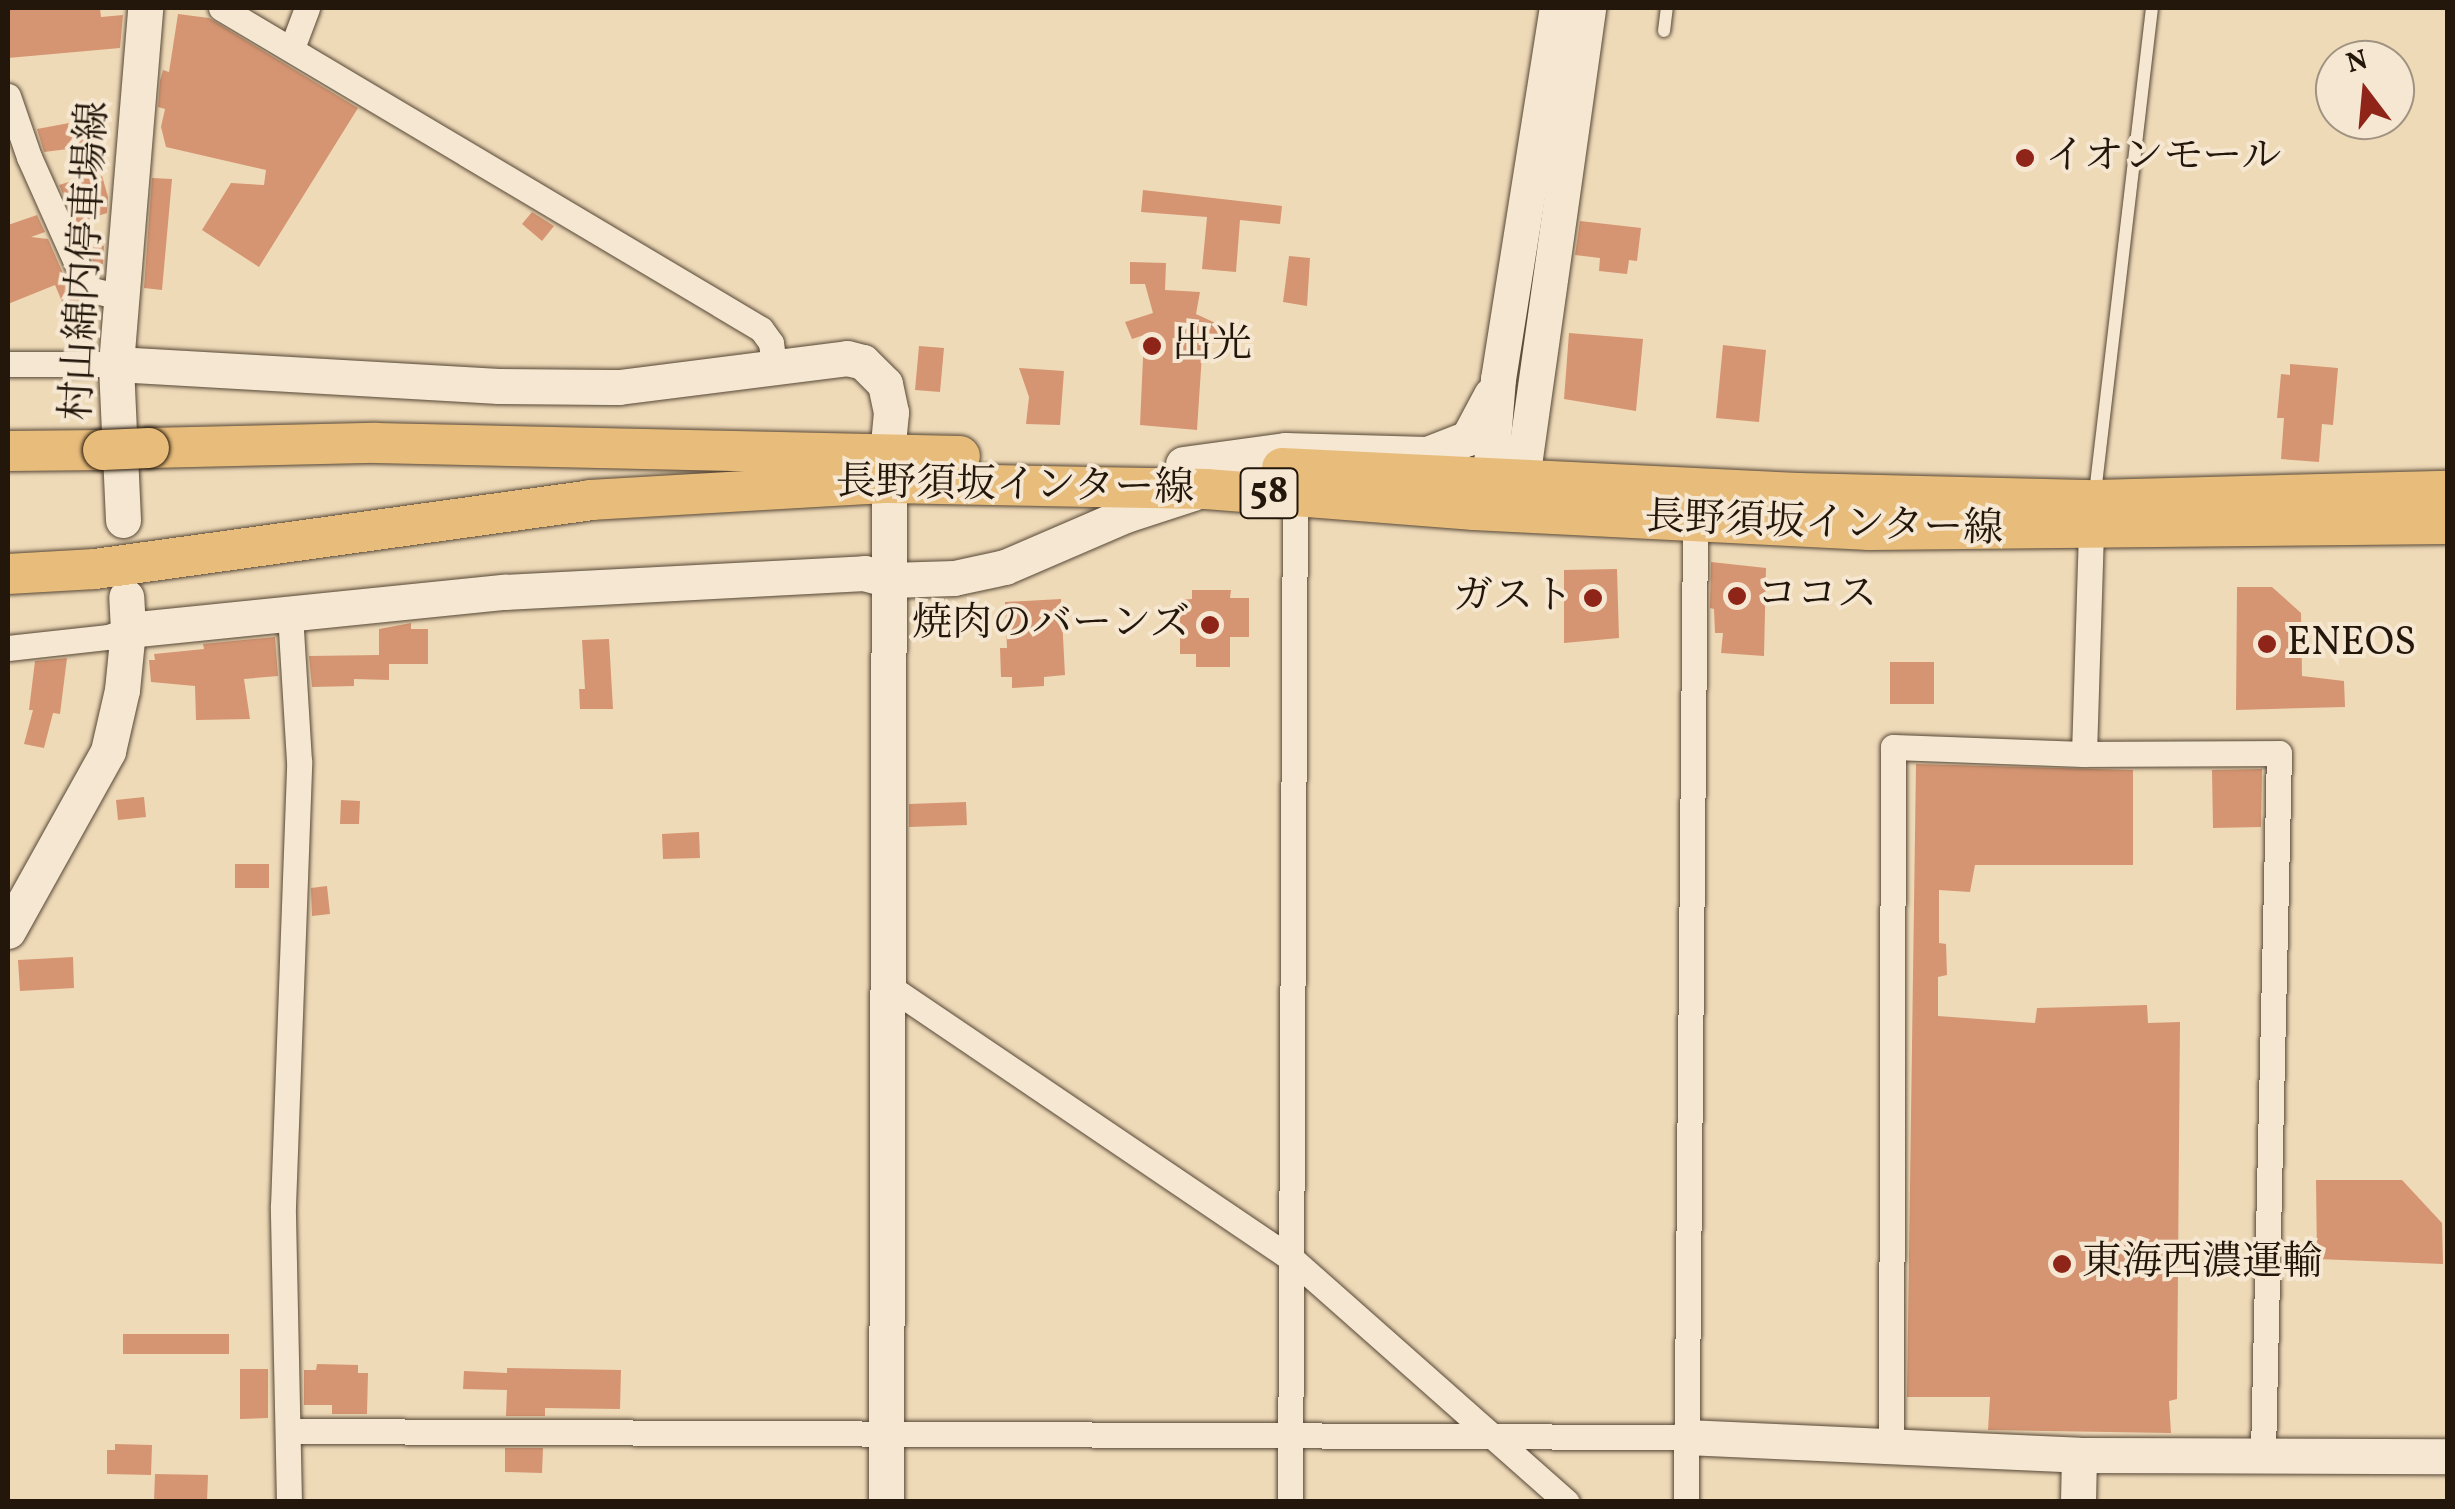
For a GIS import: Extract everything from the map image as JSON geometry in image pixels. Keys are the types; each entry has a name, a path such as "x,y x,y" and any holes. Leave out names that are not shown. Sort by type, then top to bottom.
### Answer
{"main road":[{"name":"長野須坂インター線","path":"8,451 376,444 888,468 1504,489 1798,493 2093,516 2448,524"},
{"name":"長野須坂インター線","path":"8,574 95,570 590,500 888,468"},
{"name":"長野須坂インター線","path":"1194,476 1296,494 1504,489 1694,523 1869,530 2448,491"}],"street":[{"name":"村山綿内停車場線","path":"123,520 116,364 146,8"},
{"path":"221,8 761,329 770,344 774,364"},
{"path":"292,48 306,8"},
{"path":"1504,489 1498,379 1557,8"},
{"path":"1504,489 1588,8"},
{"path":"8,96 29,156 88,290 124,298"},
{"path":"8,364 116,364 550,387 619,387 832,357 863,362 884,384 889,399 890,580 886,1502"},
{"path":"127,614 290,614 504,592 864,573 890,580 954,578 1005,567 1126,515 1194,476 1285,450 1427,454 1443,450 1468,438 1480,423 1498,379"},
{"path":"1290,1502 1296,494"},
{"path":"2084,754 2093,516"},
{"path":"1686,1502 1694,523"},
{"path":"8,648 108,637 127,614"},
{"path":"8,932 108,752 122,690 127,614"},
{"path":"288,1502 284,1206 299,762 290,614"},
{"path":"1891,1448 1893,747 2084,754 2279,754 2263,1454"},
{"path":"890,987 1292,1259 1567,1502"},
{"path":"288,1432 1686,1436 2078,1455 2448,1456"},
{"path":"2078,1455 2078,1502"}],"lane":[{"path":"1664,31 1667,8"},
{"path":"2093,516 2152,8"}],"building":[{"path":"8,8 100,8 101,17 123,15 120,48 8,58"},
{"path":"178,14 209,18 358,108 259,267 202,230 231,183 264,185 266,170 166,147 161,127 165,109 158,107 160,81 163,70 169,72"},
{"path":"96,118 100,145 44,152 37,129"},
{"path":"101,172 108,197 107,213 76,223 59,185"},
{"path":"152,178 172,179 162,290 144,288"},
{"path":"1143,190 1282,206 1280,224 1240,220 1236,272 1202,269 1207,217 1141,212"},
{"path":"532,212 554,226 542,241 522,224"},
{"path":"37,215 45,232 31,237 48,239 73,296 83,304 66,311 55,285 8,304 8,225"},
{"path":"1580,221 1641,228 1637,261 1629,260 1627,274 1599,271 1600,258 1575,255"},
{"path":"86,244 104,246 103,264 94,263"},
{"path":"1289,256 1310,258 1307,306 1283,302"},
{"path":"1130,262 1166,263 1165,290 1200,292 1196,314 1222,326 1213,344 1203,339 1197,430 1140,425 1144,335 1132,339 1125,322 1153,313 1145,284 1130,284"},
{"path":"1569,333 1643,339 1636,411 1564,399"},
{"path":"1723,345 1766,350 1759,422 1716,418"},
{"path":"919,346 944,348 940,392 915,390"},
{"path":"2290,364 2338,368 2333,425 2322,424 2319,462 2281,459 2284,418 2277,418 2281,374 2290,375"},
{"path":"1019,368 1064,371 1060,425 1026,424 1029,397"},
{"path":"1711,562 1766,568 1764,656 1721,653 1723,633 1715,633 1714,609 1710,608"},
{"path":"1617,569 1619,638 1564,643 1564,570"},
{"path":"2237,587 2272,587 2301,613 2302,676 2344,681 2345,707 2236,710"},
{"path":"1192,590 1231,590 1230,598 1249,598 1249,637 1230,637 1230,667 1196,667 1196,654 1180,654 1180,600 1192,599"},
{"path":"1061,599 1065,675 1044,677 1044,686 1012,688 1012,677 1001,677 1000,648 1007,648 1005,602"},
{"path":"411,623 411,629 428,629 428,664 389,664 389,680 354,679 354,686 312,687 309,656 379,655 379,629"},
{"path":"275,637 278,676 244,679 250,719 196,720 195,686 151,682 149,660 155,660 154,654 204,649 203,644"},
{"path":"609,639 613,709 580,709 579,689 585,689 582,640"},
{"path":"67,658 60,714 53,713 44,748 24,744 33,710 29,710 35,661"},
{"path":"1890,662 1934,662 1934,704 1890,704"},
{"path":"1916,764 2133,770 2133,865 1975,865 1970,892 1939,890 1939,943 1946,944 1947,975 1938,977 1938,1016 2035,1023 2037,1008 2147,1005 2148,1023 2180,1022 2177,1399 2169,1401 2171,1433 1988,1430 1990,1397 1907,1397"},
{"path":"2262,769 2261,827 2213,828 2212,770"},
{"path":"144,797 146,817 118,820 116,800"},
{"path":"341,800 360,801 359,824 340,824"},
{"path":"966,802 967,825 909,827 909,804"},
{"path":"699,832 700,858 663,859 662,834"},
{"path":"235,864 269,864 269,888 235,888"},
{"path":"327,886 330,914 312,916 311,888"},
{"path":"73,957 74,988 20,991 18,960"},
{"path":"2316,1180 2402,1180 2442,1223 2443,1264 2317,1259"},
{"path":"123,1334 229,1334 229,1354 123,1354"},
{"path":"317,1364 358,1365 358,1373 368,1373 367,1414 332,1414 332,1405 304,1405 304,1370 316,1370"},
{"path":"507,1368 621,1370 620,1409 545,1408 545,1416 506,1416 507,1390 463,1389 464,1371 507,1373"},
{"path":"240,1369 268,1369 268,1418 240,1419"},
{"path":"115,1444 152,1445 151,1475 107,1474 107,1450 115,1450"},
{"path":"505,1448 543,1448 542,1473 505,1472"},
{"path":"155,1474 208,1475 207,1502 154,1502"}],"place":[{"name":"イオンモール","path":"2025,158"},
{"name":"出光","path":"1152,346"},
{"name":"ココス","path":"1737,596"},
{"name":"ガスト","path":"1593,598"},
{"name":"焼肉のバーンズ","path":"1210,625"},
{"name":"ENEOS","path":"2267,644"},
{"name":"東海西濃運輸","path":"2062,1264"}]}
